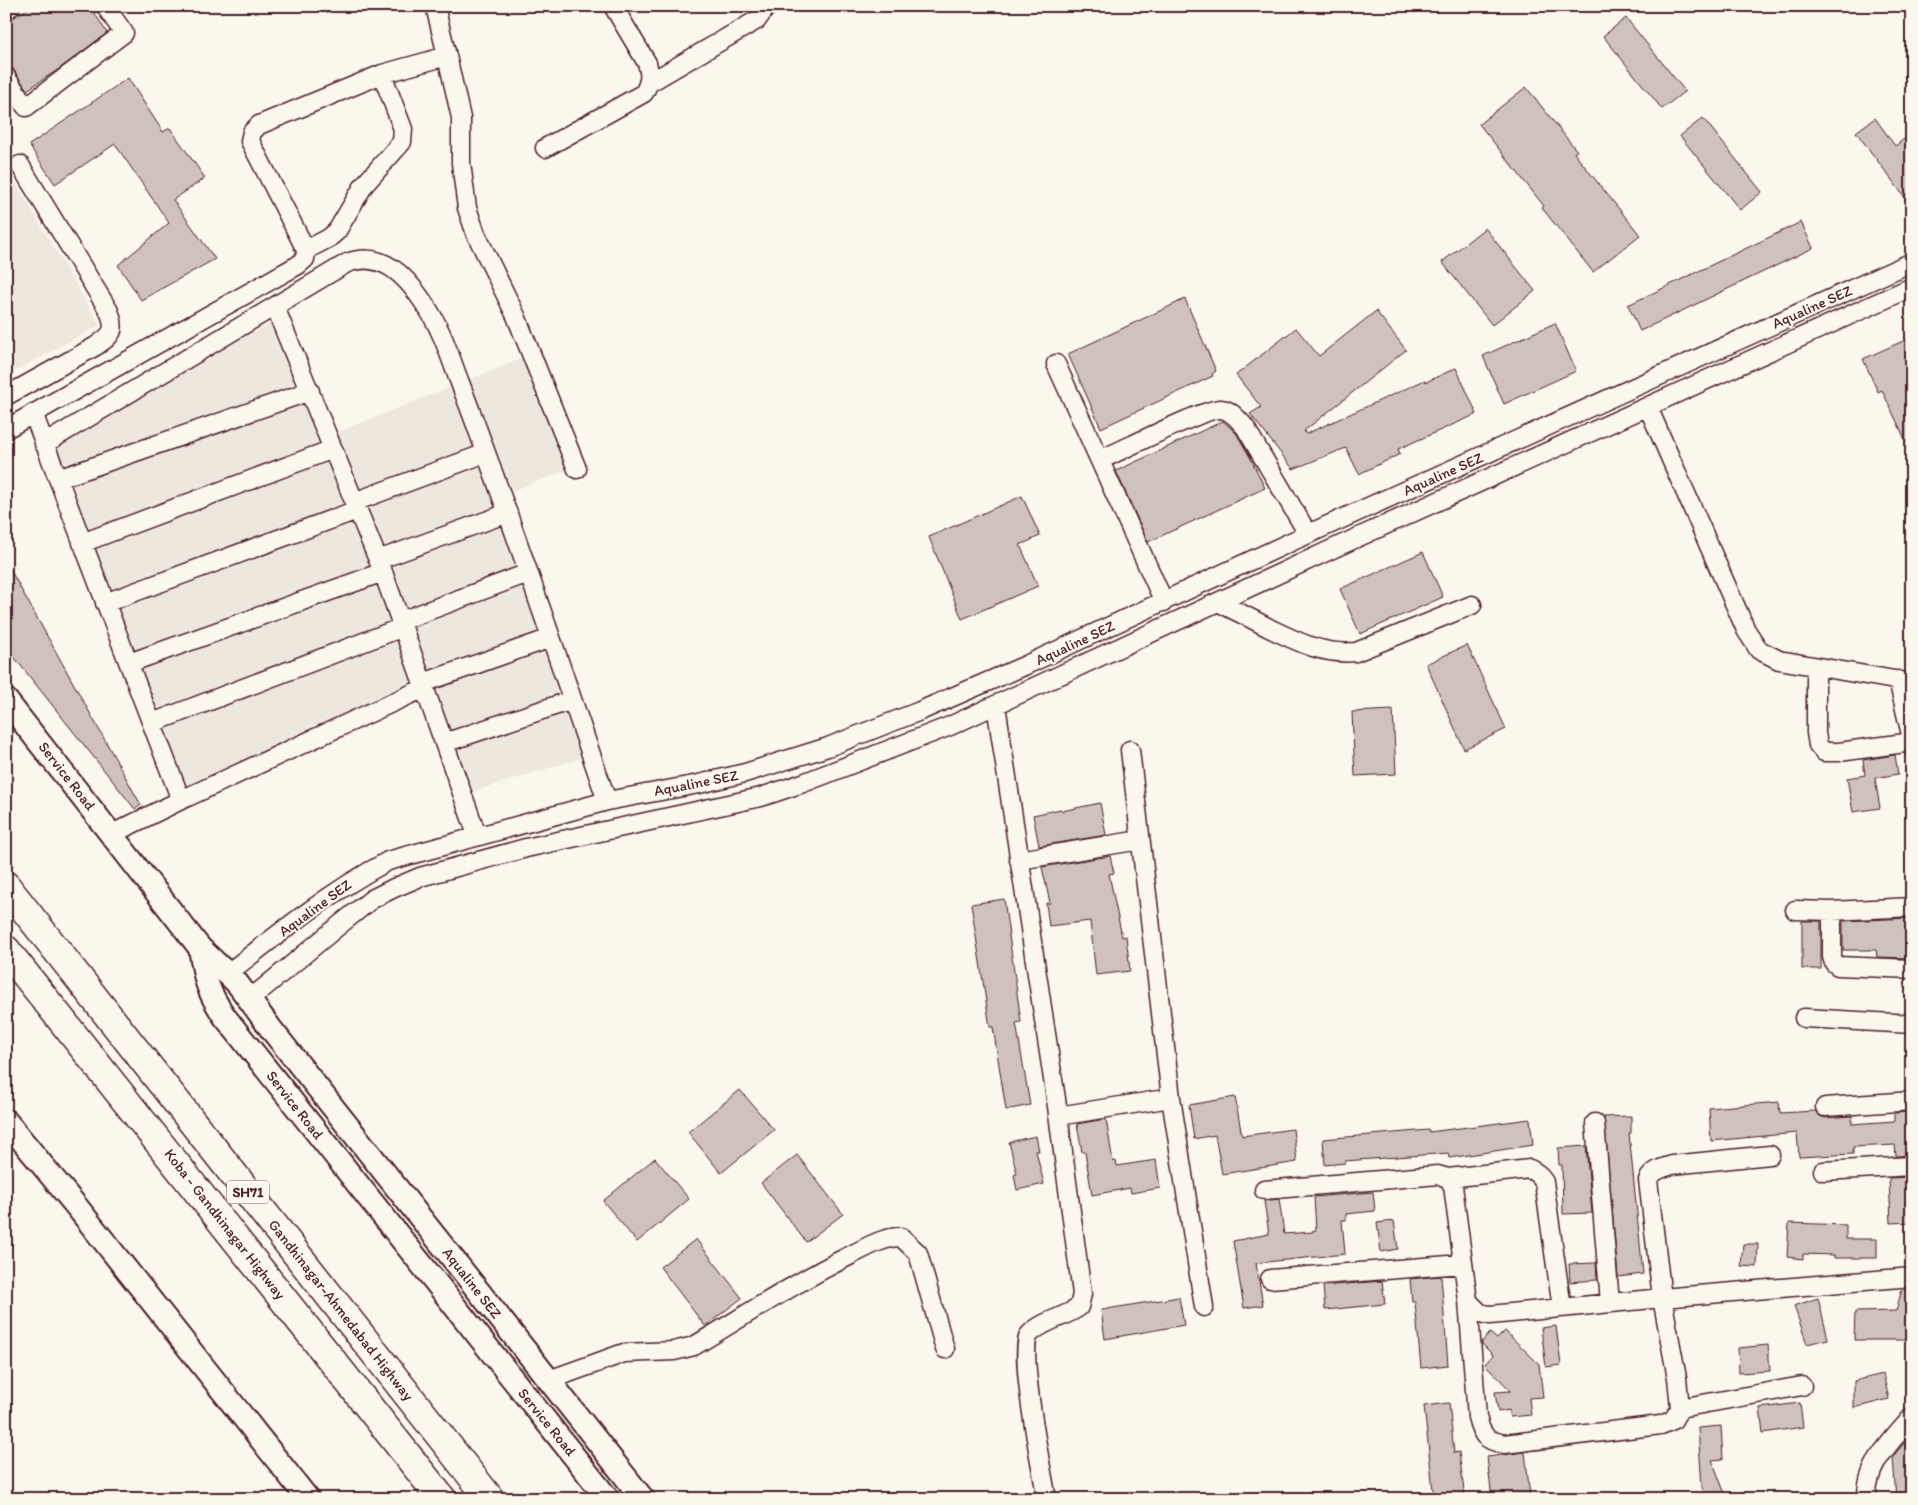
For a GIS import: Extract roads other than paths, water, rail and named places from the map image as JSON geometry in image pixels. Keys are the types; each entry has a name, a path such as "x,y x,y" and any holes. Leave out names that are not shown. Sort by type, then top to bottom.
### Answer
{"main road":[{"name":"Gandhinagar-Ahmedabad Highway","path":"6,886 490,1499"},
{"name":"Koba - Gandhinagar Highway","path":"6,950 442,1499"}],"street":[{"path":"6,10 11,6"},
{"path":"6,78 26,107 124,33 105,6"},
{"path":"435,6 461,118 461,163 467,208 476,234 516,316 578,469"},
{"path":"545,148 644,92 649,83 650,73 647,63 613,6"},
{"path":"649,83 756,20 767,6"},
{"path":"6,429 298,265 305,259 306,250 250,141 252,132 259,125 382,74 447,56"},
{"path":"306,250 329,238 337,231 364,185 402,142 403,130 382,74"},
{"path":"6,396 101,342 113,331 114,322 20,165"},
{"path":"44,444 347,263 368,259 384,262 394,268 405,278 424,302 446,343 508,514 607,801"},
{"name":"Aqualine SEZ","path":"227,974 288,926 356,878 388,861 477,835 607,801 699,784 745,773 828,747 920,711 1912,262"},
{"path":"249,1000 372,899 412,881 472,862 544,843 761,797 905,744 950,726 1218,602 1912,287"},
{"path":"274,307 380,566 477,835"},
{"path":"1056,364 1164,602"},
{"path":"58,479 310,392"},
{"path":"1648,407 1746,630 1759,650 1779,660 1905,682 1912,740 1839,752 1824,752 1818,745 1816,733 1816,667"},
{"path":"1100,460 1201,414 1222,409 1232,412 1245,428 1308,534"},
{"path":"33,413 181,800"},
{"path":"82,543 333,449"},
{"path":"106,603 356,506 486,452"},
{"path":"129,663 380,566 508,514"},
{"path":"152,723 528,573"},
{"path":"1218,602 1305,646 1321,651 1342,654 1356,652 1472,605"},
{"path":"112,834 423,686 551,638"},
{"name":"Service Road","path":"6,700 200,948 206,984 225,1017 608,1499"},
{"path":"444,744 572,700"},
{"path":"996,705 1058,1116 1082,1294 1080,1307 1042,1326 1029,1335 1026,1347 1030,1398 1046,1499"},
{"path":"1130,750 1171,1098 1204,1307"},
{"path":"1019,860 1140,840"},
{"path":"1795,910 1832,911 1912,906"},
{"path":"1832,911 1832,957 1834,963 1838,966 1912,969"},
{"name":"Aqualine SEZ","path":"200,948 227,974 249,1000 643,1499"},
{"path":"1804,1018 1912,1024"},
{"path":"1058,1116 1171,1098"},
{"path":"1825,1107 1912,1101"},
{"path":"6,1122 77,1207 308,1499"},
{"path":"1595,1123 1610,1303"},
{"path":"1448,1178 1453,1186 1468,1302 1477,1417 1481,1433 1491,1441 1504,1444 1661,1425 1673,1420 1680,1408 1678,1378 1662,1298 1648,1180 1651,1174 1672,1165 1770,1155"},
{"path":"1823,1171 1912,1166"},
{"path":"1264,1190 1438,1176 1448,1178 1530,1170 1538,1174 1544,1182 1562,1308"},
{"path":"549,1380 624,1353 674,1351 694,1346 815,1272 892,1237 901,1238 918,1253 945,1349"},
{"path":"1270,1279 1462,1264"},
{"path":"1468,1302 1480,1313 1490,1315 1662,1298 1912,1278"},
{"path":"1680,1408 1802,1386"},
{"path":"1867,1499 1868,1481 1878,1458 1912,1417"}]}
